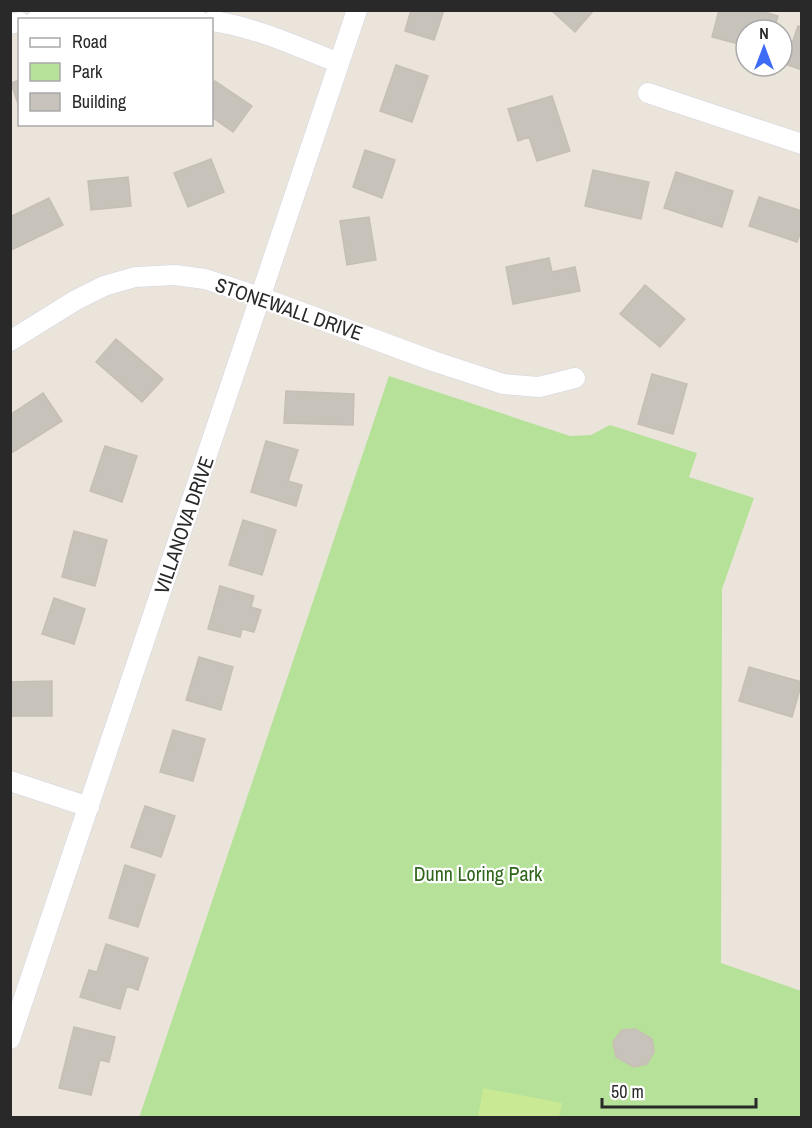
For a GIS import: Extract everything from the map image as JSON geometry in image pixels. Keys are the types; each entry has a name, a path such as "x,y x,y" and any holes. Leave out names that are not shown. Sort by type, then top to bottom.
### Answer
{"street":[{"name":"VILLANOVA DRIVE","path":"10,1038 357,10"},
{"path":"46,18 67,14 149,13 184,18"},
{"path":"213,21 269,36 339,63"},
{"path":"648,93 801,144"},
{"name":"STONEWALL DRIVE","path":"10,341 104,286 135,277 175,275 205,279 260,297 433,361 503,384 539,387 575,378"},
{"path":"10,781 89,807"}],"green space":[{"name":"Dunn Loring Park","path":"389,376 570,436 591,435 610,425 697,453 689,477 754,498 722,589 721,963 801,991 801,1117 139,1118"},
{"path":"483,1088 562,1103 559,1117 478,1117"}],"building":[{"path":"411,10 444,10 434,40 405,31"},
{"path":"551,10 594,10 575,32"},
{"path":"719,10 759,10 778,16 777,18 734,18 734,43 712,37"},
{"path":"798,26 802,27 802,70 794,67 794,38"},
{"path":"396,65 428,76 412,122 380,111"},
{"path":"18,81 18,104 11,83"},
{"path":"215,81 252,106 233,132 213,118 213,84"},
{"path":"552,96 570,151 537,161 529,137 518,141 508,109"},
{"path":"365,150 395,160 382,198 353,187"},
{"path":"211,159 224,192 188,207 174,173"},
{"path":"593,170 649,182 641,219 585,206"},
{"path":"676,172 733,191 722,227 664,208"},
{"path":"128,177 131,206 91,210 88,181"},
{"path":"759,197 802,211 802,228 797,242 749,226"},
{"path":"49,198 63,225 11,250 10,217"},
{"path":"369,217 376,260 347,265 340,221"},
{"path":"549,258 552,272 575,267 580,291 513,304 506,267"},
{"path":"645,285 685,319 660,347 620,314"},
{"path":"116,339 163,379 142,402 96,362"},
{"path":"652,374 687,384 673,434 638,424"},
{"path":"286,391 354,394 353,425 284,423"},
{"path":"43,393 62,421 10,454 10,415"},
{"path":"266,441 298,450 288,481 302,485 296,506 251,492"},
{"path":"105,446 137,456 122,502 90,491"},
{"path":"243,520 276,530 262,575 229,565"},
{"path":"74,531 107,540 95,586 62,577"},
{"path":"220,586 254,596 251,607 261,610 254,632 242,629 240,637 208,629"},
{"path":"54,598 85,609 74,644 42,634"},
{"path":"199,657 233,667 221,710 186,700"},
{"path":"749,667 802,682 792,717 739,701"},
{"path":"52,681 52,716 10,716 10,682"},
{"path":"173,730 205,739 193,781 160,772"},
{"path":"145,806 175,816 161,857 131,847"},
{"path":"125,865 155,875 138,927 109,918"},
{"path":"106,944 148,958 138,990 127,986 120,1009 80,997 89,970 97,972"},
{"path":"74,1027 115,1037 109,1062 100,1060 91,1095 59,1088"},
{"path":"635,1029 652,1039 654,1052 647,1064 634,1067 616,1057 613,1042 622,1030"}]}
